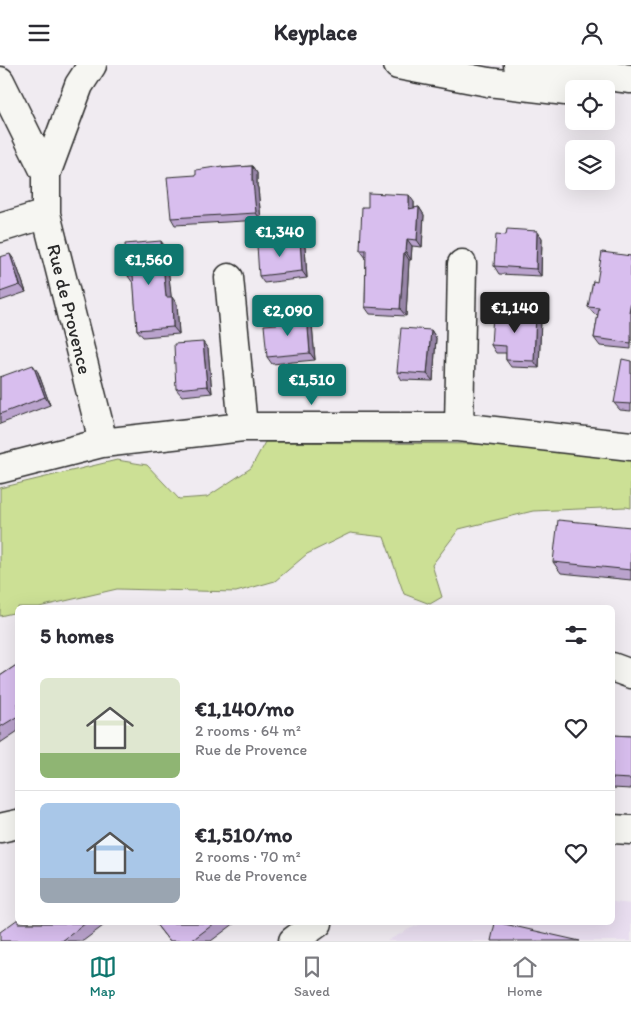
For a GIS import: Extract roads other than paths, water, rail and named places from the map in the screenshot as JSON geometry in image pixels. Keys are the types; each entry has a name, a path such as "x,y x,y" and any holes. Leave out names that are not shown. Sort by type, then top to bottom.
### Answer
{"street":[{"name":"Rue de Provence","path":"92,65 80,85 46,174 46,214 102,443"},
{"path":"398,65 488,82 565,91"},
{"path":"518,65 631,79"},
{"name":"Rue de Provence","path":"0,81 46,174"},
{"path":"615,96 631,98"},
{"path":"0,228 46,214"},
{"path":"459,427 462,264"},
{"path":"229,278 242,427"},
{"path":"0,469 102,443 242,427 459,427 631,446"},
{"path":"615,668 631,674"},
{"path":"0,828 15,825"},
{"path":"615,829 631,830"},
{"path":"293,941 315,925"}]}
